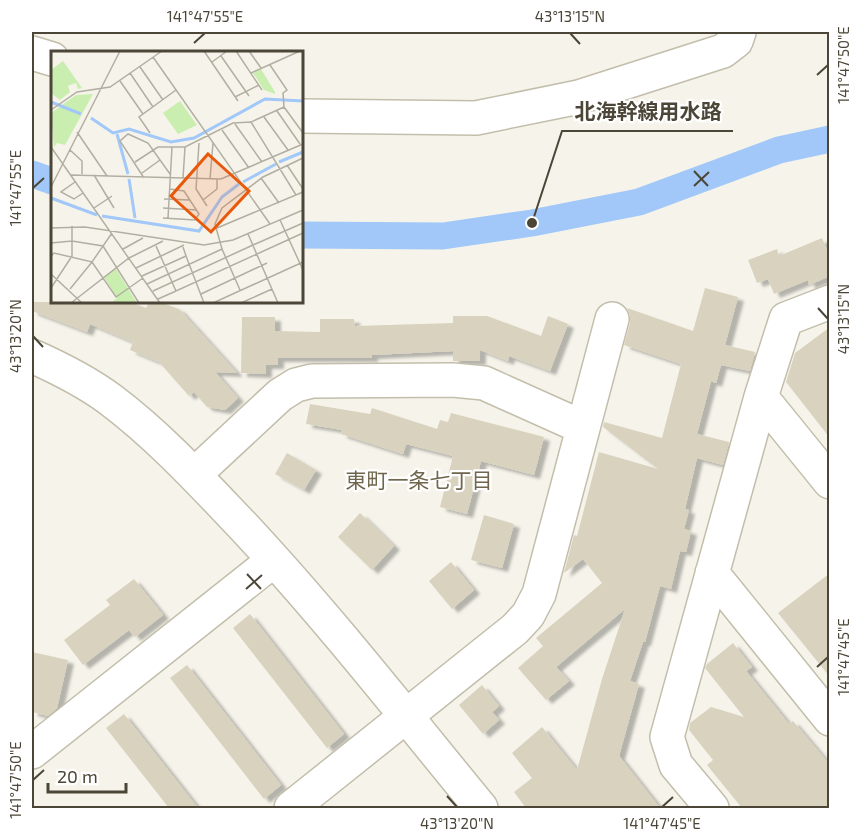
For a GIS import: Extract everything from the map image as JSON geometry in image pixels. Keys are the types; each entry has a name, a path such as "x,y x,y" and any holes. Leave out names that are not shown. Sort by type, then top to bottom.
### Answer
{"street":[{"path":"303,116 476,118 579,97 723,51 736,41 739,32"},
{"path":"32,53 51,59"},
{"path":"712,808 676,765 667,737 761,397 786,320 830,302"},
{"path":"291,808 407,717 515,629 528,615 535,604 612,319"},
{"path":"32,356 76,378 110,399 194,474 274,560 481,808"},
{"path":"194,474 280,395 296,385 312,381 453,380 484,383 582,427"},
{"path":"761,397 830,482"},
{"path":"32,752 274,560"},
{"path":"712,573 830,719"}],"building":[{"path":"822,238 830,256 830,276 809,285 808,280 774,294 768,279 757,283 748,260 777,249 779,256"},
{"path":"705,288 738,297 725,345 755,352 750,371 721,365 716,383 711,381 697,434 729,443 723,465 697,458 685,509 689,510 684,529 691,531 686,552 680,551 671,589 660,586 645,642 643,642 630,681 639,684 619,756 660,808 526,808 514,792 532,778 512,753 542,727 577,770 602,679 625,609 556,667 569,681 546,700 518,668 543,646 536,638 602,583 583,559 564,573 574,535 577,536 599,452 658,469 603,427 604,422 662,438 681,364 624,345 630,323 627,308 693,331"},
{"path":"32,302 133,303 146,308 148,303 163,303 179,309 237,373 215,372 238,398 225,410 207,407 194,392 189,396 159,362 130,350 133,342 90,324 87,332 32,311"},
{"path":"453,316 487,316 541,336 548,316 568,324 550,371 509,356 508,361 480,350 480,361 453,361 453,351 372,355 372,358 278,358 278,365 266,365 266,374 241,373 242,317 275,317 275,331 320,332 320,319 354,319 355,326 453,323"},
{"path":"830,327 830,438 786,382 795,353"},
{"path":"310,404 370,414 372,408 437,429 440,420 448,422 451,413 544,437 534,475 481,461 467,514 440,507 453,456 406,444 403,454 341,434 342,430 306,424"},
{"path":"287,453 316,470 304,490 275,474"},
{"path":"360,513 394,546 372,570 338,537"},
{"path":"484,515 514,524 502,568 471,560"},
{"path":"451,562 474,590 452,609 429,581"},
{"path":"830,573 830,677 778,613"},
{"path":"134,579 163,615 135,637 129,630 83,665 64,640 110,605 106,600"},
{"path":"250,614 344,734 327,748 233,628"},
{"path":"733,643 752,667 746,671 789,724 793,721 830,765 830,808 742,808 707,765 713,760 689,730 690,723 711,707 744,717 705,668"},
{"path":"32,652 68,660 57,708 48,716 32,712"},
{"path":"187,665 281,785 264,799 170,678"},
{"path":"482,685 499,706 492,712 499,720 483,734 459,705"},
{"path":"124,714 198,808 169,808 106,728"}],"waterway":[{"path":"303,235 443,236 532,223 639,202 779,150 830,139"},
{"path":"32,174 51,181"}],"place":[{"name":"北海幹線用水路","path":"532,223"}],"district":[{"name":"東町一条七丁目","path":"419,479"}]}
